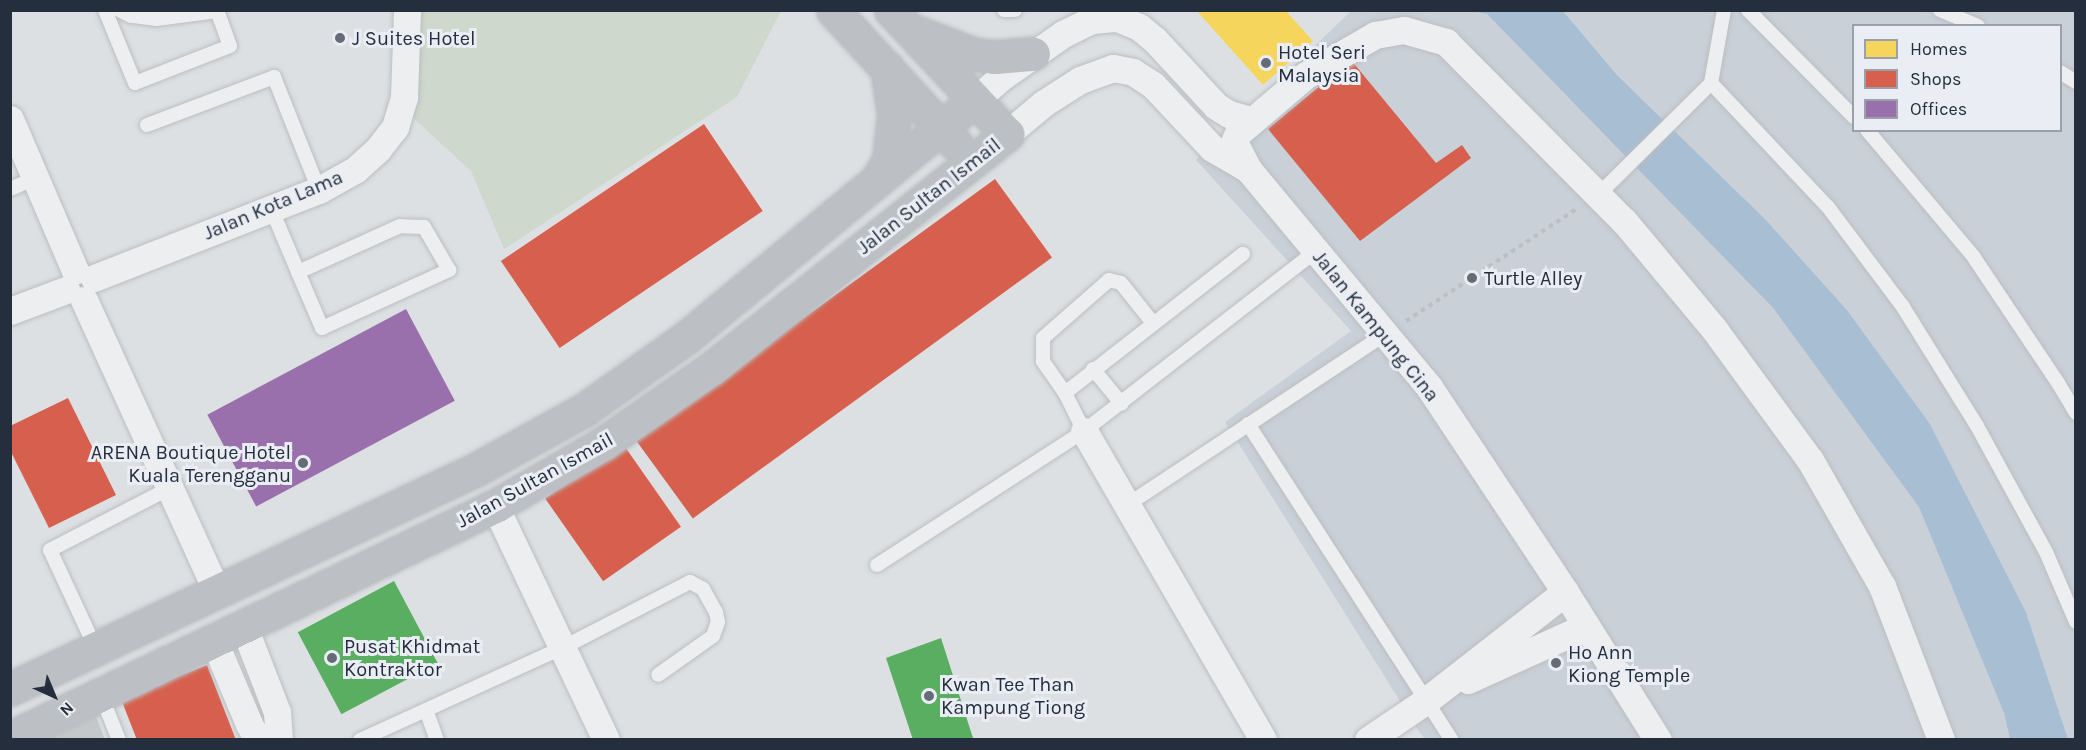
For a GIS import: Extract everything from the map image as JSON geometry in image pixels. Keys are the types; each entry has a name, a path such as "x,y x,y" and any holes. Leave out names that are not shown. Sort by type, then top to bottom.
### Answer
{"main road":[{"path":"833,10 972,162"},
{"path":"900,20 973,54 995,57 1033,54"},
{"path":"900,20 1007,134"},
{"path":"877,180 889,160 894,114 887,68"},
{"name":"Jalan Sultan Ismail","path":"10,689 477,469 584,410 687,337 975,99"},
{"name":"Jalan Sultan Ismail","path":"10,738 495,506 604,443 712,368 1007,134"}],"street":[{"name":"Jalan Kota Lama","path":"10,311 319,190 355,170 378,149 395,127 404,97 407,10"},
{"path":"975,99 1063,34 1092,20 1117,14 1154,39 1216,106 1229,114 1252,120"},
{"path":"1248,170 1234,142 1238,133 1306,75 1376,35 1404,30 1446,42 1599,194 1714,329 1810,460 1882,586 1941,740"},
{"name":"Jalan Kampung Cina","path":"1007,134 1044,103 1080,80 1113,68 1133,72 1153,85 1212,148 1248,170 1428,387 1565,592 1658,740"},
{"path":"10,119 80,285 217,592"},
{"path":"1084,431 1263,740"},
{"path":"495,506 606,740"},
{"path":"1368,740 1426,700 1565,592"},
{"path":"244,627 277,712 279,740"},
{"path":"1426,700 1585,627"},
{"path":"214,641 258,740"}],"lane":[{"path":"105,10 135,83 230,46 217,11 157,19 131,16 119,10"},
{"path":"1004,10 1015,10"},
{"path":"1599,194 1711,83 1724,10"},
{"path":"1748,10 1852,115"},
{"path":"1940,10 1973,24"},
{"path":"2062,73 2076,82"},
{"path":"147,125 274,77 319,190"},
{"path":"1711,83 1828,207 1903,307 1977,426 2040,542 2076,622"},
{"path":"1869,132 1974,256 2076,413"},
{"path":"10,189 36,178"},
{"path":"272,208 298,272 322,328 449,270 424,227 400,226 298,272"},
{"path":"877,566 1122,404 1316,251"},
{"path":"1065,393 1243,254"},
{"path":"1084,431 1065,393 1043,361 1043,338 1109,280 1121,283 1153,323"},
{"path":"1127,505 1386,334"},
{"path":"1094,369 1122,404"},
{"path":"1248,424 1452,740"},
{"path":"96,649 50,550 170,488"},
{"path":"360,740 562,648 690,582 703,589 716,612 718,622 713,636 658,675"},
{"path":"101,695 118,740"},
{"path":"426,710 437,740"}],"path":[{"path":"1386,334 1599,194"}],"shaded area":[{"path":"1473,10 1487,14 1773,308 1920,507 2004,713 2010,739 1425,739 1420,733 1225,422 1351,331 1196,160 1351,11"},
{"path":"415,11 781,11 737,97 504,249 471,171 410,115"},
{"path":"1563,11 2075,11 2075,739 2068,739 2026,612 1930,424 1847,310 1766,220 1617,75"}],"water":[{"path":"1473,11 1563,11 1617,75 1766,220 1847,310 1930,424 2026,612 2068,739 2010,739 2004,713 1919,507 1773,308 1487,14"}],"building: Homes":[{"name":"Hotel Seri Malaysia","path":"1196,10 1285,10 1313,41 1263,85"}],"building: Shops":[{"path":"1351,60 1436,163 1462,145 1471,158 1360,241 1268,129"},
{"path":"704,124 763,211 560,348 501,261"},
{"path":"995,179 1052,257 693,518 636,440"},
{"path":"68,398 116,495 49,528 10,450 10,426"},
{"path":"623,444 681,527 603,581 545,498"},
{"path":"207,665 236,740 137,740 121,699"}],"building: Offices":[{"path":"406,309 455,401 256,506 207,415"}],"building: Public":[{"path":"394,581 438,663 341,714 298,632"},
{"name":"Kwan Tee Than Kampung Tiong","path":"941,638 974,740 913,740 886,658"}],"building: Other":[{"path":"96,716 105,740 46,740"}],"place":[{"name":"J Suites Hotel","path":"340,38"},
{"name":"Hotel Seri Malaysia","path":"1266,63"},
{"name":"Turtle Alley","path":"1472,278"},
{"name":"ARENA Boutique Hotel Kuala Terengganu","path":"303,463"},
{"name":"Pusat Khidmat Kontraktor","path":"332,658"},
{"name":"Ho Ann Kiong Temple","path":"1556,663"},
{"name":"Kwan Tee Than Kampung Tiong","path":"929,696"}]}
